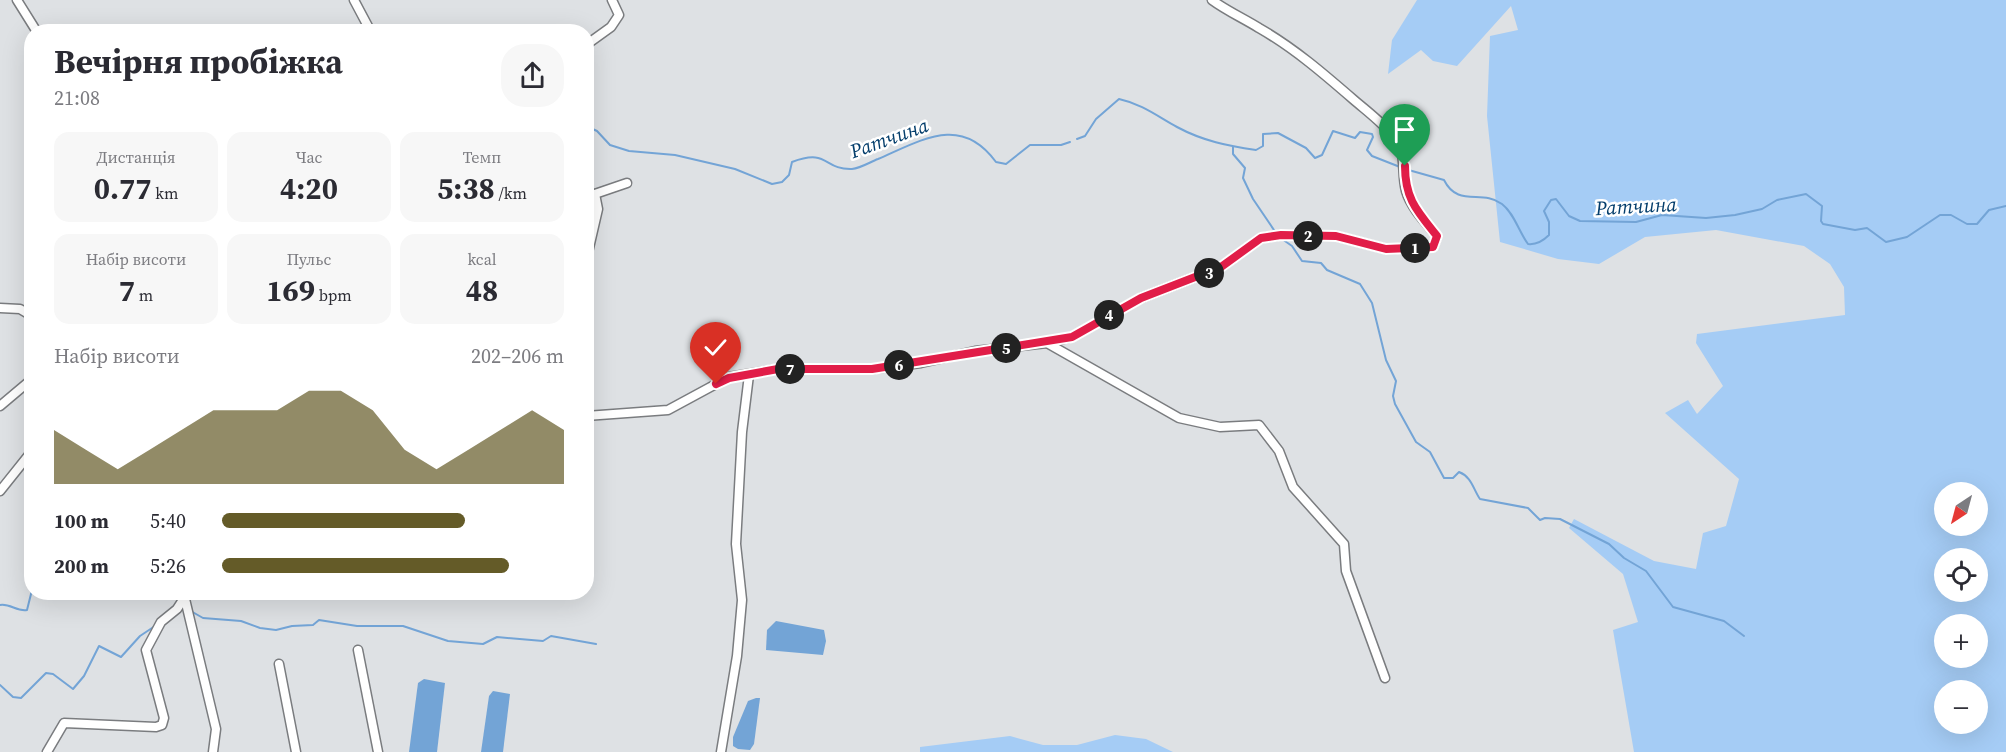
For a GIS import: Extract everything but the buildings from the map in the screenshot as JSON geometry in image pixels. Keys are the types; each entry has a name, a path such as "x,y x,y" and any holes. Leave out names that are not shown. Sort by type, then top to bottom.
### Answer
{"street":[{"path":"16,0 32,24"},
{"path":"354,0 366,24"},
{"path":"594,39 611,27 619,15 612,0"},
{"path":"594,415 668,410 729,378 778,369 872,369 975,351 1047,343 1072,337 1141,298 1206,274 1261,238 1281,235 1336,236 1386,249 1433,247 1437,236 1418,213 1405,188 1405,166 1397,140 1324,74 1285,44 1232,15 1212,0"},
{"path":"594,195 627,183"},
{"path":"594,202 598,209 594,226"},
{"path":"0,308 24,311"},
{"path":"1047,343 1179,418 1220,427 1259,425 1268,433 1280,451 1293,487 1344,544 1346,570 1385,678"},
{"path":"721,752 737,656 741,611 736,544 742,432 749,375"},
{"path":"0,406 24,386"},
{"path":"0,491 24,461"},
{"path":"186,600 216,729 213,752"},
{"path":"47,752 64,723 156,727 162,725 164,718 146,650 161,622 186,600"},
{"path":"358,650 378,752"},
{"path":"279,664 296,752"}],"shaded area":[{"path":"1417,0 2006,0 2006,752 1634,752 1613,630 1638,622 1623,574 1569,528 1574,519 1654,561 1696,569 1703,533 1726,526 1739,479 1665,413 1688,400 1697,414 1723,386 1696,343 1697,334 1845,315 1844,287 1830,264 1804,246 1716,230 1645,237 1599,264 1558,259 1500,242 1487,116 1490,36 1518,30 1511,6 1457,66 1433,61 1421,50 1388,74 1392,40"},
{"path":"776,621 824,630 826,641 823,655 766,650 767,630"},
{"path":"424,679 445,683 437,752 409,752 418,683"},
{"path":"493,691 510,694 503,752 481,752 489,696"},
{"path":"760,698 754,744 750,750 738,749 733,746 733,737 748,701"},
{"path":"1115,735 1146,739 1173,752 920,752 920,747 1010,736 1043,745 1077,745"}],"waterway":[{"name":"Ратчина","path":"1077,139 1085,136 1096,119 1119,99 1142,107 1196,136 1226,145 1256,150 1263,146 1263,134 1278,133 1306,148 1315,158 1322,155 1333,131 1355,138 1360,132 1372,134 1373,137 1367,150 1372,156 1400,167"},
{"name":"Ратчина","path":"594,130 610,145 629,151 675,155 735,169 772,184 782,182 789,175 792,162 804,158 820,158 836,166 852,169 940,135 955,135 969,139 983,147 996,162 1006,164 1030,145 1061,145 1070,142"},
{"path":"1233,147 1233,154 1245,168 1243,178 1253,199 1276,233"},
{"name":"Ратчина","path":"1405,169 1444,180 1450,188 1463,196 1486,198 1502,204 1510,212 1528,244 1540,242 1549,235 1549,222 1544,211 1551,200 1556,199 1569,216 1580,221 1636,222 1662,215 1706,218 1735,215 1762,209 1777,200 1806,194 1822,206 1821,221 1823,224 1855,230 1867,228 1886,242 1907,237 1940,215 1951,215 1967,224 1977,224 1989,210 2006,206"},
{"path":"1282,239 1292,246 1302,261 1321,263 1327,270 1360,284 1372,303 1386,360 1396,381 1393,396 1395,404 1416,442 1430,452 1444,478 1453,478 1459,472 1470,480 1480,499 1528,508 1540,520 1560,519 1609,544 1624,558 1646,571 1673,607 1724,621 1744,636"},
{"name":"Ратчина","path":"0,605 27,610 30,600"},
{"path":"189,610 203,618 241,621 260,628 276,630 292,626 313,625 319,620 357,626 403,626 448,641 483,644 497,637 543,641 551,636 596,644"},
{"path":"0,685 13,697 21,698 46,673 53,674 73,689 84,676 99,646 121,657 140,636 155,626"}],"route":[{"path":"716,384 729,378 778,369 872,369 921,363 975,351 1047,343 1072,337 1141,298 1221,267 1261,238 1281,235 1336,236 1386,249 1433,247 1437,236 1418,213 1408,196 1405,188 1405,166"}]}
